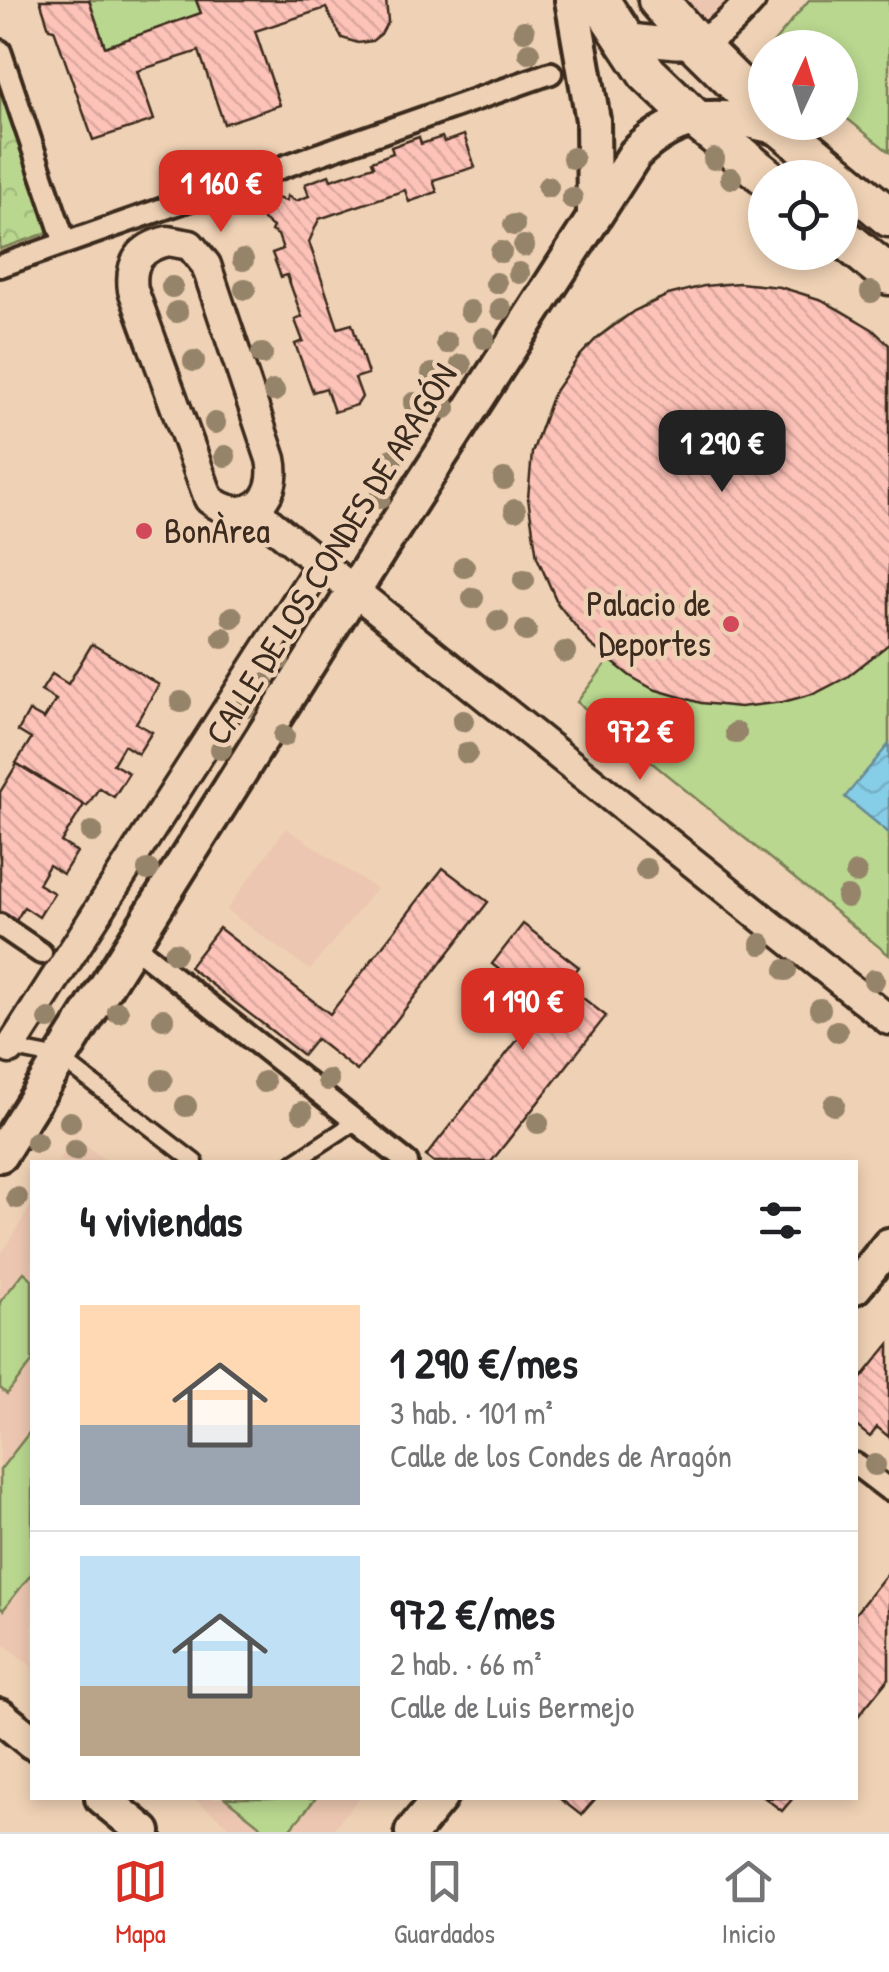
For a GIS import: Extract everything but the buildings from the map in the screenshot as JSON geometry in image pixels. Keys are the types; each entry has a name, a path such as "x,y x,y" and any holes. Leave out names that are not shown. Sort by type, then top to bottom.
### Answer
{"main road":[{"path":"598,0 647,73 748,162"},
{"path":"658,0 748,95"},
{"path":"797,140 889,217"},
{"path":"858,250 889,275"}],"street":[{"path":"572,0 593,120 594,214"},
{"path":"627,38 697,44 721,32 751,0"},
{"path":"0,52 66,244"},
{"path":"0,266 551,73"},
{"path":"694,118 748,119"},
{"name":"CALLE DE LOS CONDES DE ARAGÓN","path":"0,1155 594,214 644,145 669,128 694,118"},
{"path":"168,240 190,245 206,265 273,468 270,494 256,507 234,512 209,500 133,290 133,265 139,254 154,244 168,240"},
{"path":"256,507 271,524 889,1020"},
{"name":"CALLE DE LOS CONDES DE ARAGÓN","path":"5,1046 321,564"},
{"path":"0,925 41,953"},
{"path":"132,944 404,1160"},
{"path":"858,1283 889,1245"},
{"path":"858,1466 889,1490"},
{"path":"0,1716 30,1740"},
{"path":"106,1800 144,1832"},
{"path":"412,1832 438,1800"}],"lane":[{"name":"CALLE DE LOS CONDES DE ARAGÓN","path":"5,1046 60,1058"},
{"path":"60,1058 193,1160"},
{"path":"297,1160 355,1122"}],"shaded area":[{"path":"687,0 734,0 710,26"},
{"path":"286,828 376,889 310,970 226,910"},
{"path":"75,1136 105,1160 59,1160"},
{"path":"30,1207 30,1665 0,1641 0,1256"},
{"path":"196,1800 357,1800 331,1832 236,1832"}],"green space":[{"path":"89,0 196,0 201,13 105,47"},
{"path":"809,0 889,0 889,152 858,127 858,30 784,30"},
{"path":"0,79 53,231 0,249"},
{"name":"Palacio de Deportes","path":"722,284 768,286 812,297 852,317 889,345 889,955 577,702 609,660 590,644 558,604 537,557 532,453 553,394 578,358 618,321 651,302"},
{"path":"24,1272 30,1277 30,1365 7,1394 0,1388 0,1302"},
{"path":"30,1432 30,1576 3,1610 0,1607 0,1470"},
{"path":"228,1800 314,1800 288,1832 268,1832"}],"water":[{"path":"889,744 889,833 845,797"}],"place":[{"name":"BonÀrea","path":"144,531"},
{"name":"Palacio de Deportes","path":"731,624"}]}
